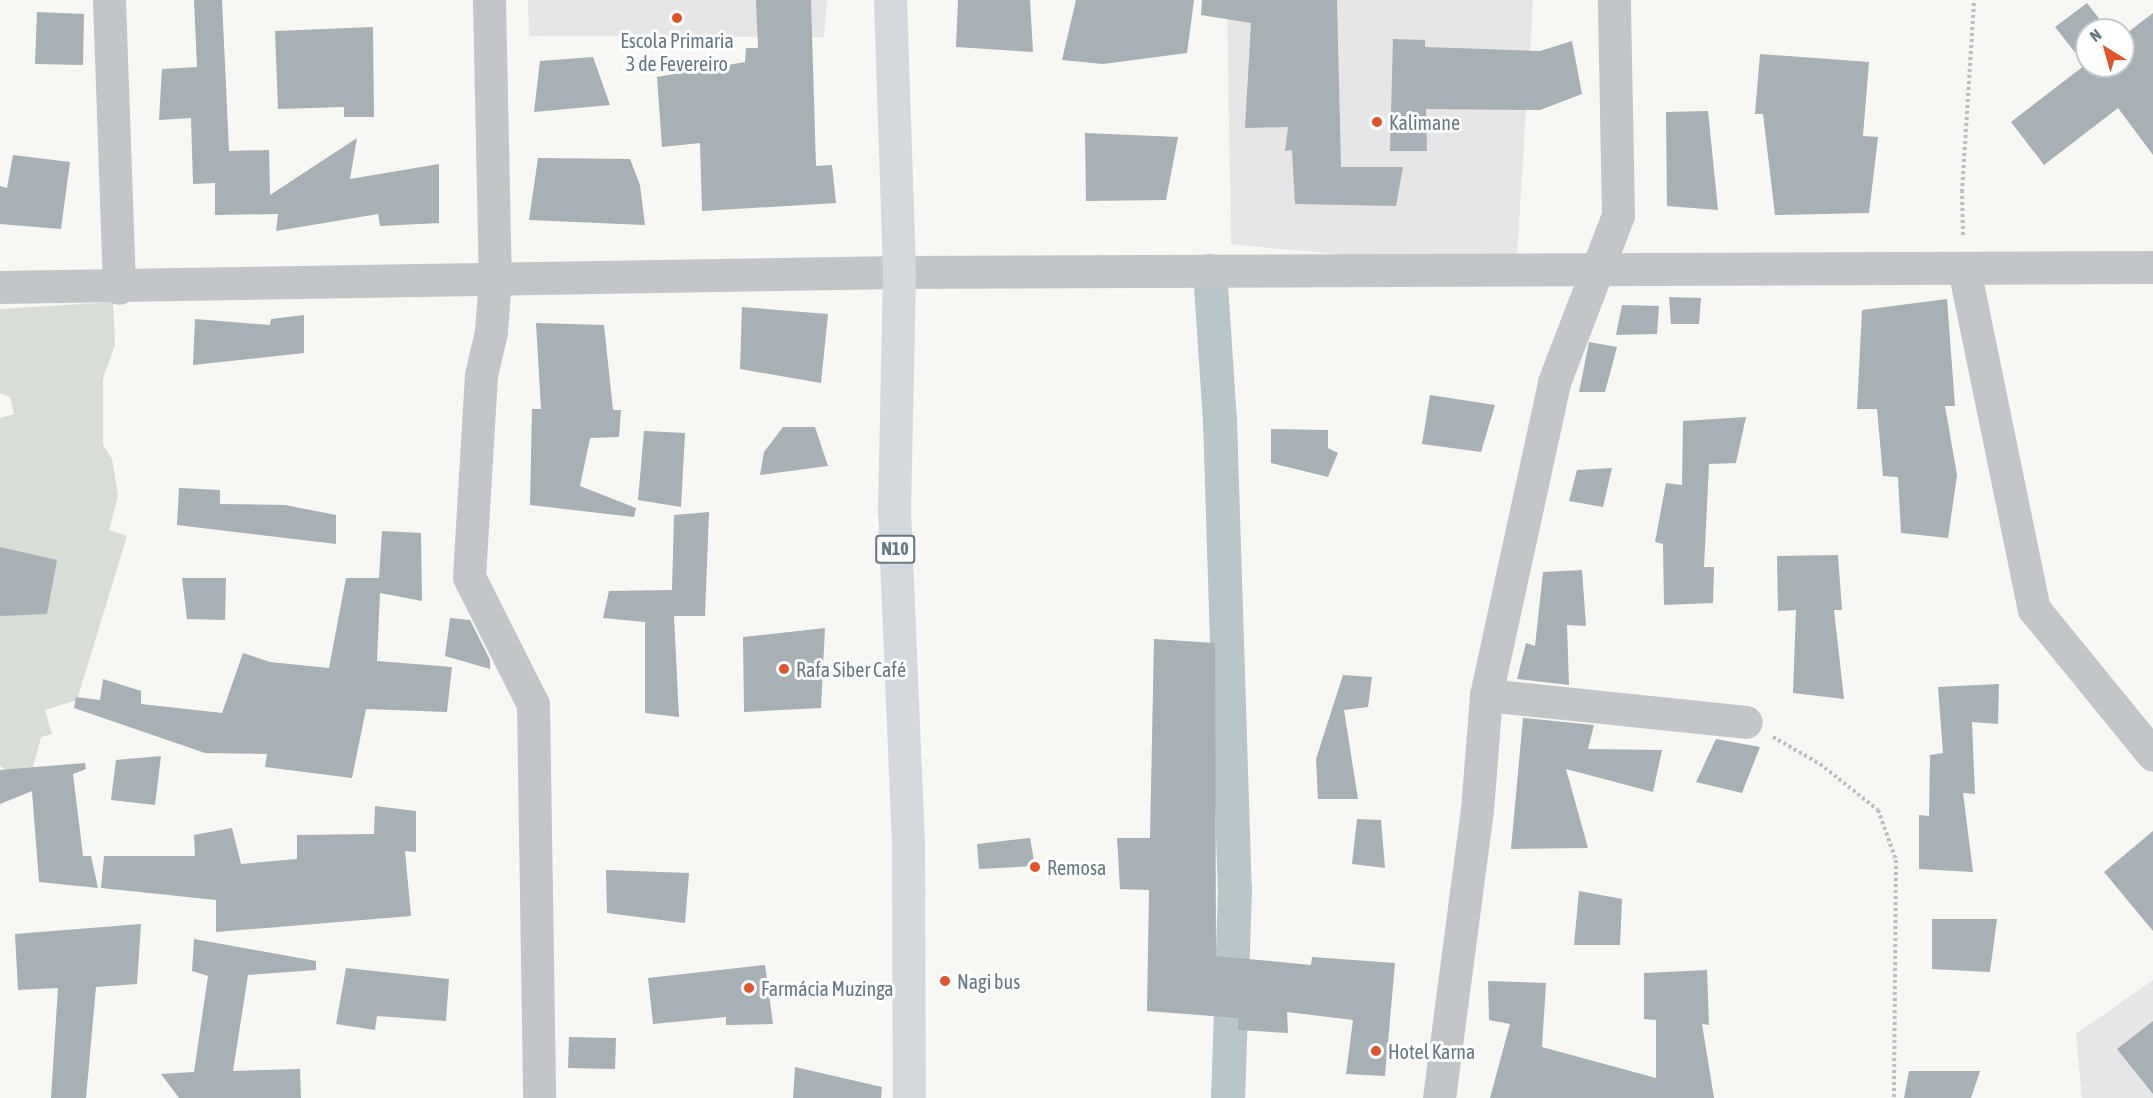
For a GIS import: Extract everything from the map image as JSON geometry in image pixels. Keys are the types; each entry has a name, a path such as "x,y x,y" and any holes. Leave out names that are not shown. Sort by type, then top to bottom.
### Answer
{"main road":[{"name":"N10","path":"890,0 899,272 894,510 908,848 909,1098"}],"street":[{"path":"109,0 119,288"},
{"path":"489,0 495,277 491,332 481,375 469,577 533,704 539,1098"},
{"path":"1439,1098 1477,810 1486,695 1554,382 1618,215 1614,0"},
{"path":"0,287 119,288 495,277 899,272 2153,267"},
{"path":"1964,269 2034,609 2153,755"},
{"path":"1486,695 1746,722"}],"path":[{"path":"1964,269 1962,192 1974,0"},
{"path":"1746,722 1820,764 1878,810 1896,860 1894,1098"}],"shaded area":[{"name":"Escola Primaria 3 de Fevereiro","path":"528,0 827,0 824,37 529,36"},
{"name":"Kalimane","path":"1227,0 1533,0 1516,271 1231,244"},
{"path":"113,302 115,345 103,379 103,445 112,459 118,496 109,530 127,536 77,700 45,710 52,734 41,737 30,778 16,778 0,766 0,418 14,414 10,397 0,393 0,309"},
{"path":"2153,980 2153,1098 2082,1098 2076,1034"}],"building":[{"path":"194,0 222,0 229,151 269,150 270,195 357,138 350,179 439,164 439,223 380,226 378,214 276,231 278,214 215,215 215,183 193,184 191,118 159,120 162,69 197,67"},
{"path":"756,0 811,0 816,166 832,165 836,203 702,211 700,143 662,147 657,77 745,62 746,48 758,48"},
{"path":"958,0 1030,0 1033,52 956,47"},
{"path":"1076,0 1194,0 1187,53 1103,64 1062,60"},
{"path":"1202,0 1337,0 1341,167 1403,167 1396,206 1295,204 1292,150 1285,151 1288,127 1245,128 1251,23 1201,15"},
{"path":"2087,3 2099,18 2075,18 2075,52 2055,27"},
{"path":"37,12 84,14 83,65 35,64"},
{"path":"2153,13 2153,155 2118,108 2044,165 2011,122 2075,73 2075,78 2135,78 2135,27"},
{"path":"373,27 374,117 344,117 344,107 278,109 275,31"},
{"path":"1393,39 1425,40 1425,47 1540,51 1572,41 1582,94 1540,110 1426,109 1427,151 1390,151"},
{"path":"1760,54 1869,62 1863,136 1878,137 1869,213 1775,215 1763,114 1755,114"},
{"path":"593,57 610,105 534,112 540,61"},
{"path":"1708,111 1718,210 1667,206 1666,112"},
{"path":"1085,133 1178,137 1166,200 1086,201"},
{"path":"13,155 70,162 61,229 0,224 0,186 7,188"},
{"path":"538,158 630,159 640,185 645,225 529,220"},
{"path":"1669,297 1701,298 1699,324 1671,324"},
{"path":"1947,299 1955,406 1945,406 1957,475 1948,538 1901,533 1898,477 1883,476 1877,409 1857,409 1862,310"},
{"path":"1622,305 1659,306 1657,334 1616,335"},
{"path":"742,307 828,314 821,383 740,369"},
{"path":"304,315 304,353 193,365 195,319 270,325 271,319"},
{"path":"536,323 604,325 613,410 621,410 619,437 590,438 580,486 636,508 634,517 530,505 532,409 541,409"},
{"path":"1589,342 1617,347 1605,392 1579,392"},
{"path":"1430,395 1495,405 1481,452 1422,444"},
{"path":"1746,417 1736,463 1709,464 1704,567 1714,567 1713,603 1664,605 1663,544 1655,542 1666,483 1682,485 1683,421"},
{"path":"783,427 815,427 828,466 760,475 764,452"},
{"path":"1271,429 1328,430 1328,448 1338,453 1328,477 1271,463"},
{"path":"644,431 685,433 681,507 638,500"},
{"path":"1612,468 1603,507 1569,501 1577,470"},
{"path":"179,488 220,490 220,504 285,505 336,515 336,544 177,525"},
{"path":"709,512 705,616 674,616 679,717 645,713 645,622 603,618 609,591 672,590 674,515"},
{"path":"382,531 421,533 422,601 380,593 377,661 452,667 447,712 366,709 352,778 265,767 267,754 205,753 74,708 76,697 100,700 103,679 141,691 141,704 222,713 243,653 270,662 329,668 346,578 379,578"},
{"path":"0,547 57,560 47,614 0,616"},
{"path":"1838,555 1842,610 1834,610 1844,699 1793,693 1796,610 1778,611 1777,556"},
{"path":"1582,570 1586,626 1567,625 1569,685 1517,679 1526,643 1535,646 1543,572"},
{"path":"182,578 226,578 225,620 187,619"},
{"path":"450,618 470,620 490,660 490,669 445,656"},
{"path":"825,628 821,708 744,712 743,637"},
{"path":"1154,639 1215,643 1216,956 1311,965 1312,957 1395,963 1385,1076 1346,1074 1353,1020 1287,1012 1288,1033 1238,1030 1238,1018 1147,1011 1149,890 1120,889 1117,838 1150,838"},
{"path":"1343,675 1372,677 1368,707 1344,710 1358,799 1318,799 1316,759"},
{"path":"1999,684 1998,724 1972,722 1975,794 1963,793 1973,872 1919,869 1919,815 1929,816 1930,755 1943,753 1938,687"},
{"path":"1523,718 1594,725 1588,749 1662,750 1653,792 1566,769 1588,848 1511,849"},
{"path":"1716,739 1760,747 1742,793 1696,782"},
{"path":"161,756 155,805 111,800 116,760"},
{"path":"85,763 86,769 73,774 83,856 91,856 98,888 39,882 32,791 0,804 0,770"},
{"path":"375,806 416,811 416,852 405,851 411,916 216,932 216,900 101,888 104,856 195,856 194,835 232,828 241,864 297,859 297,835 374,834"},
{"path":"1357,819 1381,820 1385,868 1352,864"},
{"path":"2153,831 2153,931 2104,872"},
{"path":"1030,838 1035,866 979,869 977,844"},
{"path":"606,870 689,873 685,923 607,913"},
{"path":"1579,891 1622,899 1620,945 1574,945"},
{"path":"1932,919 1997,919 1990,972 1932,969"},
{"path":"141,924 137,984 96,987 86,1098 51,1098 58,988 18,990 15,934"},
{"path":"194,939 316,961 316,970 248,975 233,1071 300,1069 301,1098 179,1098 161,1074 194,1072 208,976 192,971"},
{"path":"765,965 773,1024 726,1025 726,1017 653,1024 648,978"},
{"path":"346,968 449,979 446,1021 377,1016 375,1030 336,1024"},
{"path":"1707,970 1709,1025 1702,1024 1714,1098 1490,1098 1510,1024 1489,1020 1488,981 1546,983 1542,1047 1656,1078 1656,1020 1644,1019 1644,973"},
{"path":"2153,1021 2153,1094 2117,1049"},
{"path":"569,1037 616,1038 615,1069 568,1068"},
{"path":"795,1067 882,1087 881,1098 793,1098"},
{"path":"1909,1071 1980,1071 1971,1098 1904,1098"}],"waterway":[{"path":"1210,271 1220,420 1235,889 1228,1098"}],"place":[{"name":"Escola Primaria 3 de Fevereiro","path":"677,18"},
{"name":"Kalimane","path":"1377,122"},
{"name":"Rafa Siber Café","path":"784,669"},
{"name":"Remosa","path":"1035,867"},
{"name":"Nagi bus","path":"945,981"},
{"name":"Farmácia Muzinga","path":"749,988"},
{"name":"Hotel Karna","path":"1376,1051"}]}
